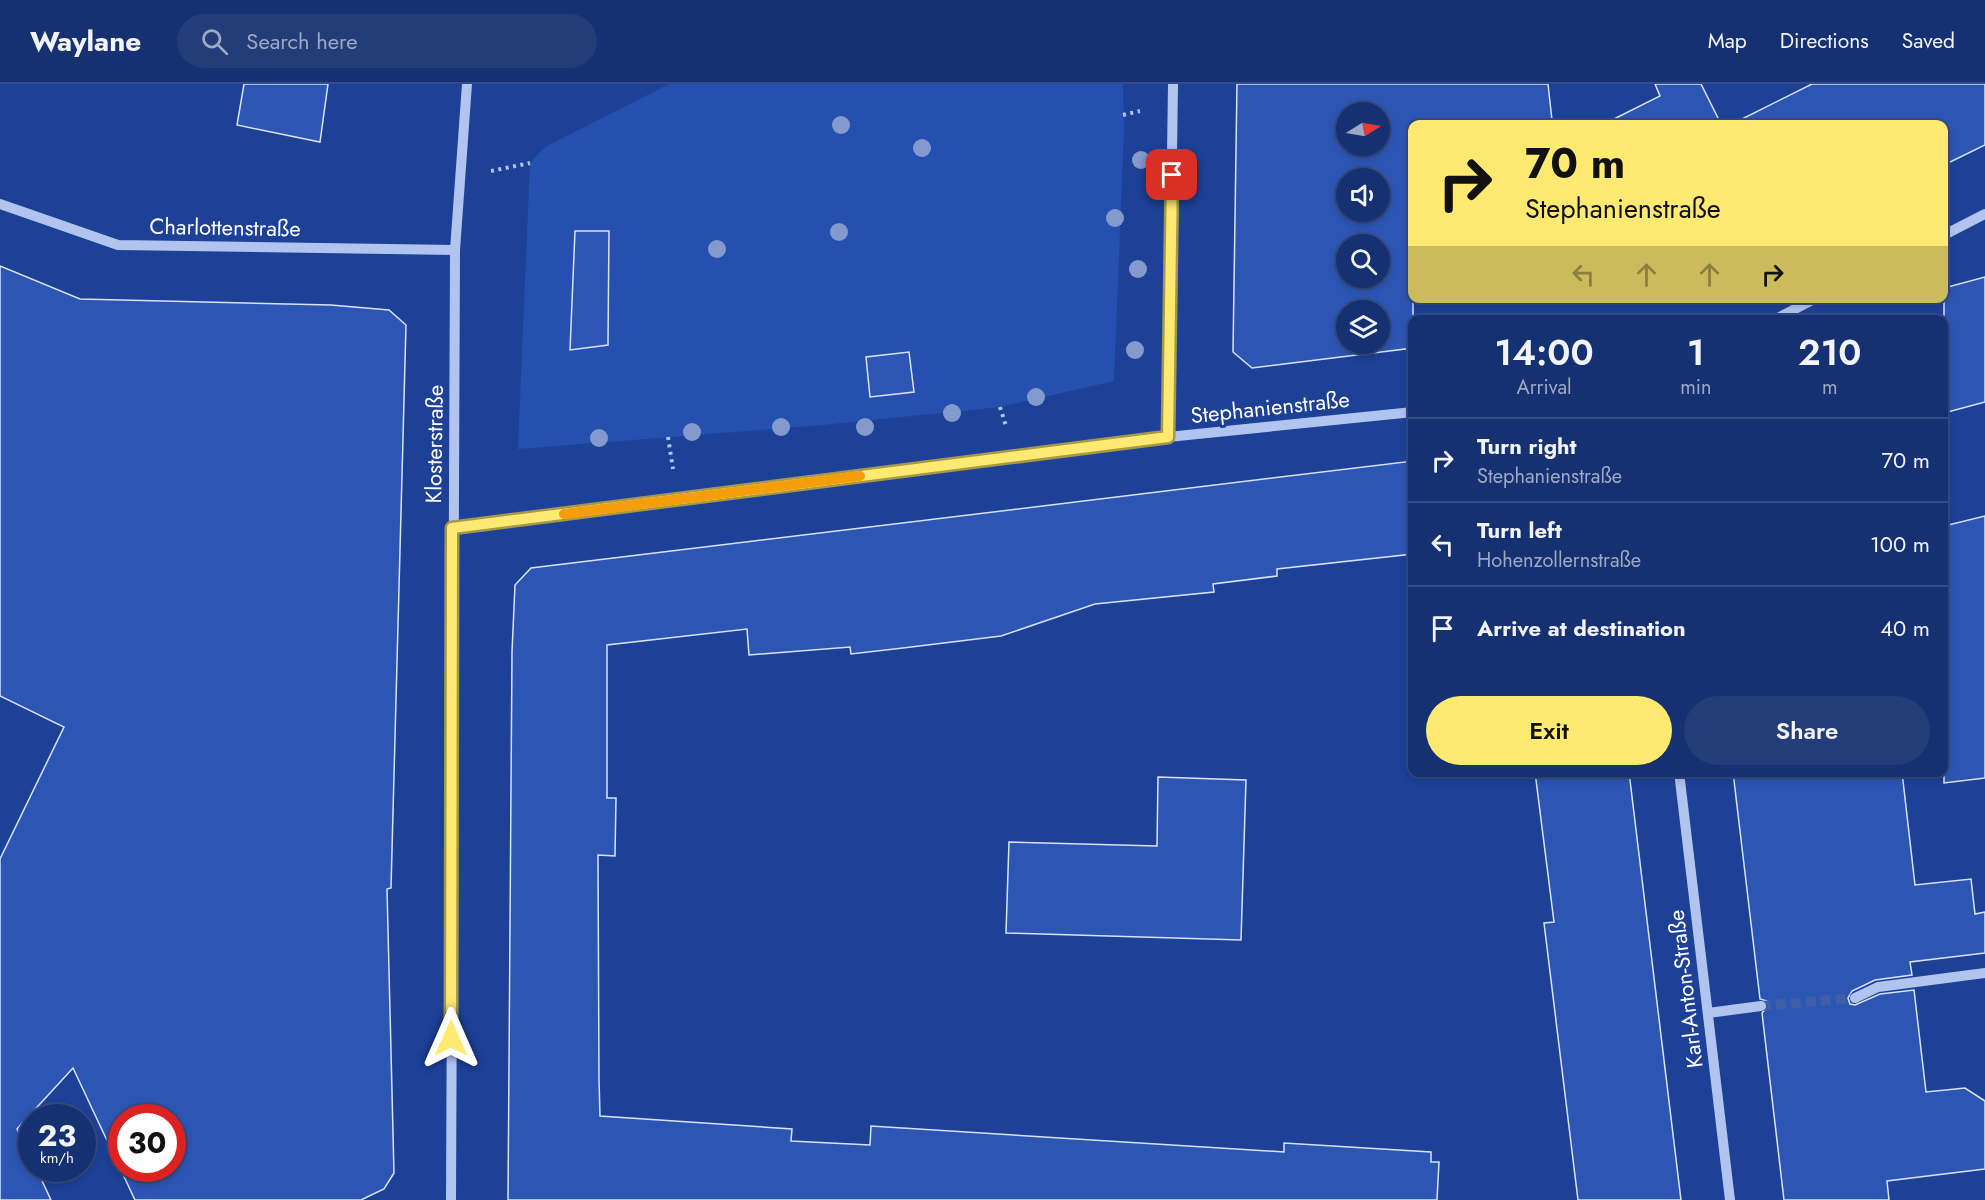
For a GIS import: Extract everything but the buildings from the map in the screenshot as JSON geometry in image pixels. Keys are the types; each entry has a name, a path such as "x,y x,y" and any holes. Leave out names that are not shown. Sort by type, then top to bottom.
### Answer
{"street":[{"name":"Klosterstraße","path":"450,1200 455,250 467,84"},
{"path":"1168,437 1173,84"},
{"name":"Charlottenstraße","path":"0,204 118,245 455,250"},
{"path":"1948,233 1985,214"},
{"path":"1784,315 1806,303"},
{"name":"Stephanienstraße","path":"452,528 1168,437 1408,413"},
{"name":"Karl-Anton-Straße","path":"1680,777 1730,1200"},
{"path":"1855,998 1878,987 1985,973"},
{"path":"1708,1013 1761,1006"}],"shaded area":[{"path":"669,84 1123,84 1124,131 1114,381 1000,407 823,425 518,449 530,163 545,147"}],"tunnel":[{"path":"1761,1006 1855,998"}],"slow traffic":[{"path":"564,514 860,476"}],"route":[{"path":"451,1038 452,528 1168,437 1172,175"}]}
